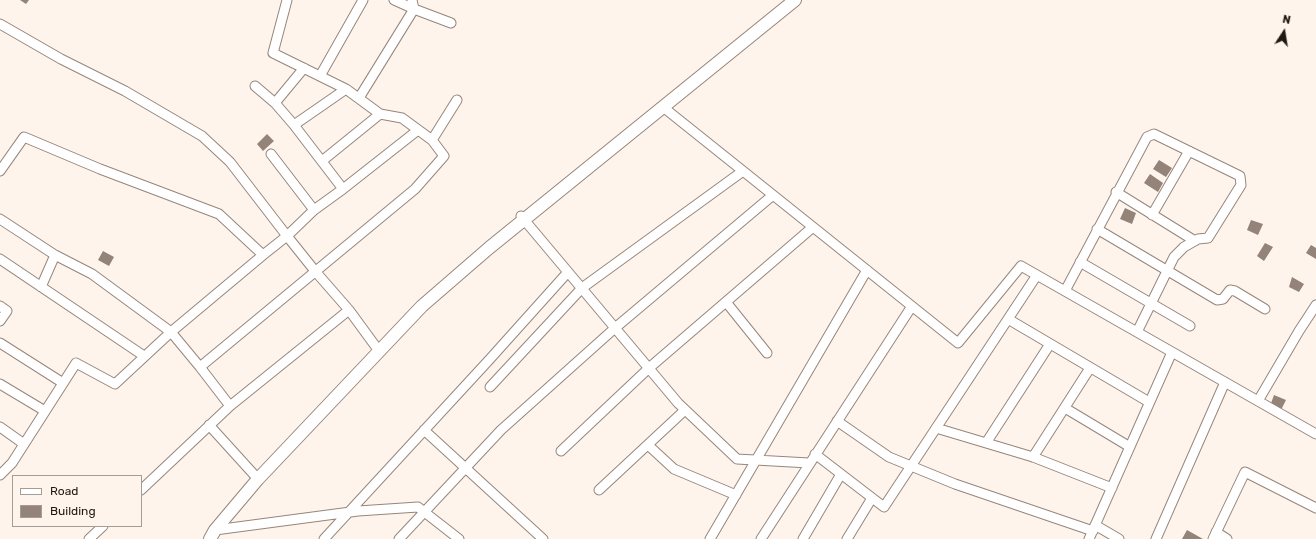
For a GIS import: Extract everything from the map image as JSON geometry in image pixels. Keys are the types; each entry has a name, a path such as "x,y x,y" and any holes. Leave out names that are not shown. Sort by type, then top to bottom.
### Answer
{"street":[{"path":"200,367 415,189 444,156 432,140 402,118 380,114 346,89 273,53 287,0"},
{"path":"320,76 363,0"},
{"path":"394,0 413,4 451,23"},
{"path":"213,534 258,479 422,306 523,218 795,0"},
{"path":"358,98 413,4"},
{"path":"0,24 61,59 125,91 202,136 230,162 315,271 349,310 379,351"},
{"path":"275,103 304,68"},
{"path":"255,86 275,103 294,125 343,189"},
{"path":"294,125 346,89"},
{"path":"432,140 457,100"},
{"path":"663,107 958,343 1021,266 1316,434"},
{"path":"322,160 380,114"},
{"path":"0,474 12,463 76,363 115,384 171,332 287,236 314,210 418,130"},
{"path":"1065,291 1116,192 1147,137 1154,134 1240,176 1241,185 1208,238 1195,241 1184,247 1174,257 1137,332"},
{"path":"0,171 24,137 100,169 219,214 263,255"},
{"path":"1152,215 1189,151"},
{"path":"271,154 314,210"},
{"path":"490,386 582,288 743,171"},
{"path":"1116,192 1195,241"},
{"path":"399,539 501,430 616,328 773,196"},
{"path":"523,218 685,410 737,459 809,463"},
{"path":"0,219 56,255 92,274 171,332 230,406"},
{"path":"561,451 649,368 813,228"},
{"path":"1097,229 1168,269 1217,300 1223,299 1230,290 1235,291 1265,309"},
{"path":"41,287 56,255"},
{"path":"0,259 144,356"},
{"path":"1080,262 1190,326"},
{"path":"710,539 867,270"},
{"path":"324,539 568,272"},
{"path":"815,454 884,507 1037,275"},
{"path":"726,302 767,353"},
{"path":"1258,401 1316,305"},
{"path":"0,306 7,310 0,321"},
{"path":"761,539 912,306"},
{"path":"142,489 230,406 349,310"},
{"path":"1008,319 1149,402"},
{"path":"0,343 64,383"},
{"path":"986,443 1050,344"},
{"path":"1092,532 1172,352"},
{"path":"1033,457 1090,368"},
{"path":"1156,539 1225,382"},
{"path":"0,384 45,412"},
{"path":"1065,408 1130,448"},
{"path":"599,490 685,410"},
{"path":"837,421 889,457 955,484 1092,532 1118,539"},
{"path":"209,425 258,479"},
{"path":"0,427 24,444"},
{"path":"936,428 1033,457 1112,488"},
{"path":"424,430 543,539"},
{"path":"648,445 674,469 736,495"},
{"path":"1227,539 1215,536 1245,472 1316,508"},
{"path":"803,539 841,474"},
{"path":"847,539 872,498"},
{"path":"213,534 348,512 418,507 459,539"},
{"path":"89,539 102,527"}],"building":[{"path":"20,0 29,0 26,4"},
{"path":"267,134 274,141 263,151 257,144"},
{"path":"1159,160 1172,168 1166,177 1153,169"},
{"path":"1150,174 1163,183 1158,192 1144,183"},
{"path":"1125,208 1136,213 1132,224 1120,219"},
{"path":"1251,220 1263,224 1258,235 1247,230"},
{"path":"1265,243 1273,247 1264,261 1257,256"},
{"path":"1311,245 1316,248 1316,259 1306,253"},
{"path":"103,251 114,257 109,266 98,260"},
{"path":"1292,277 1304,284 1299,292 1289,287"},
{"path":"1274,395 1286,400 1281,410 1270,406"},
{"path":"1187,530 1203,539 1182,539"}]}
